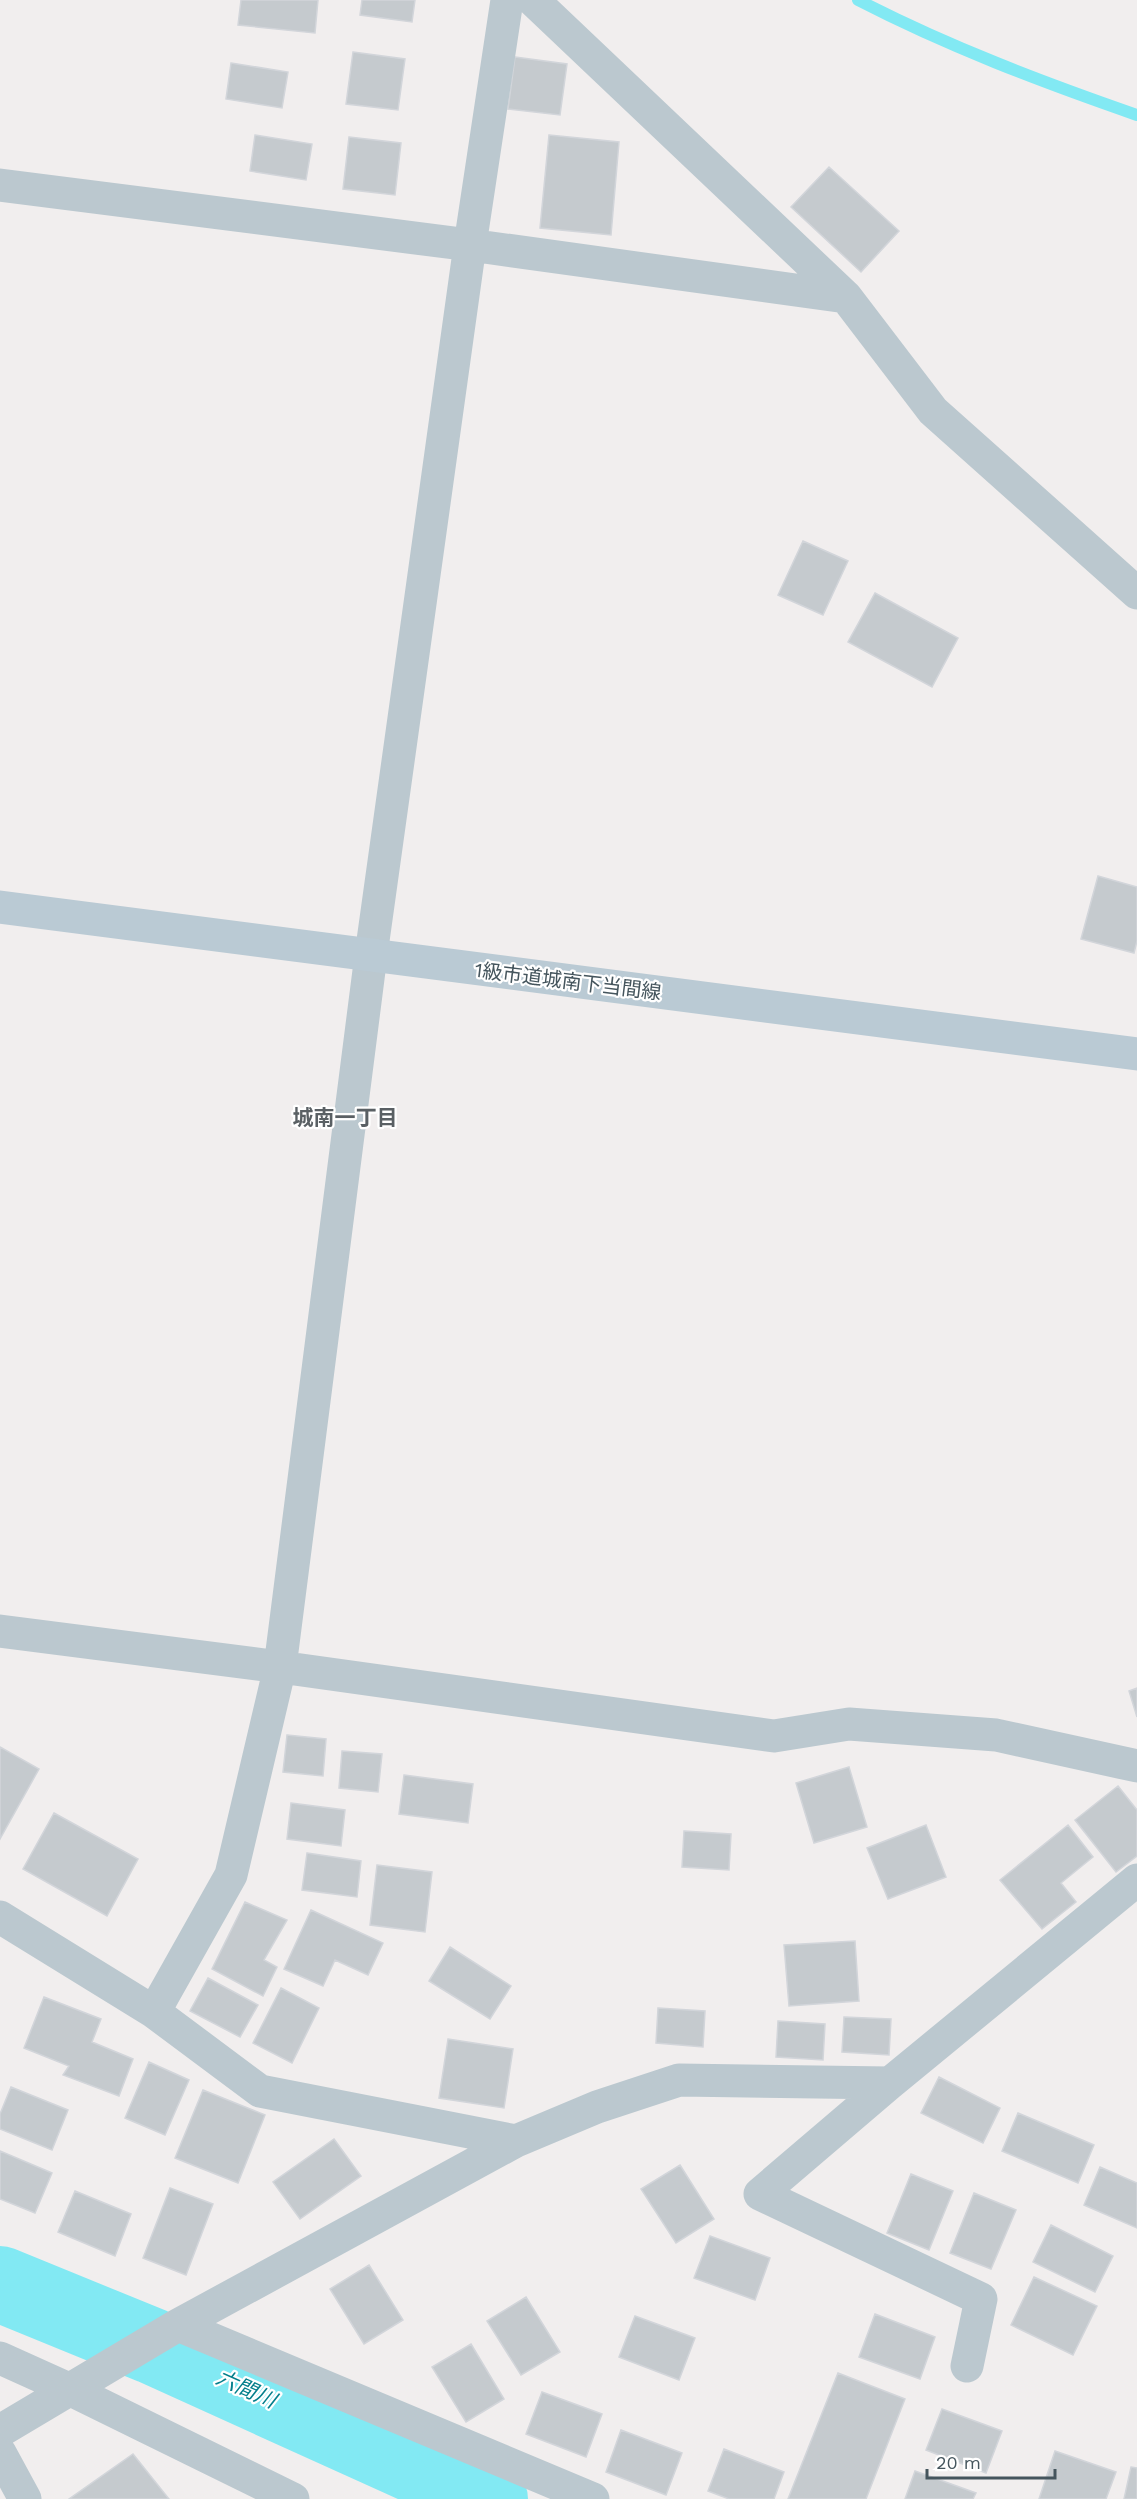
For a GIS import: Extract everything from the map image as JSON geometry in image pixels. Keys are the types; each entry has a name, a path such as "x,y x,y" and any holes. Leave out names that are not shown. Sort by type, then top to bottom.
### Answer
{"street":[{"path":"154,2012 231,1875 280,1667 371,955 470,244 507,0"},
{"path":"533,0 846,297 933,411 1137,593"},
{"path":"0,185 470,244 846,297"},
{"name":"1級市道城南下当間線","path":"0,906 1137,1054"},
{"path":"0,1631 280,1667 774,1736 849,1724 996,1735 1137,1766"},
{"path":"967,2366 981,2300 760,2194 890,2083 1137,1880"},
{"path":"0,1917 154,2012 260,2091 516,2141"},
{"path":"0,2431 177,2325 516,2141 597,2107 680,2080 890,2083"},
{"path":"177,2325 593,2499"},
{"path":"0,2358 71,2390 293,2499"},
{"path":"0,2453 25,2499"}],"building":[{"path":"241,0 318,0 315,33 238,25"},
{"path":"362,0 415,0 412,22 360,15"},
{"path":"353,52 405,59 398,110 346,104"},
{"path":"515,57 567,64 560,115 508,109"},
{"path":"231,63 288,72 282,108 226,99"},
{"path":"255,135 312,144 306,180 250,171"},
{"path":"549,135 619,142 611,235 540,228"},
{"path":"349,137 401,143 395,195 343,189"},
{"path":"829,167 899,231 861,272 791,207"},
{"path":"803,541 848,561 823,615 778,595"},
{"path":"875,593 958,638 932,687 848,642"},
{"path":"1098,876 1137,887 1137,941 1134,953 1081,939"},
{"path":"1137,1688 1137,1717 1129,1691"},
{"path":"287,1735 326,1739 323,1776 283,1772"},
{"path":"0,1747 39,1769 0,1839"},
{"path":"342,1751 382,1754 378,1792 339,1788"},
{"path":"849,1767 867,1827 814,1843 796,1783"},
{"path":"404,1775 473,1784 468,1823 399,1814"},
{"path":"1118,1786 1137,1810 1137,1856 1116,1872 1075,1820"},
{"path":"291,1803 345,1810 341,1846 287,1839"},
{"path":"54,1813 138,1859 107,1916 23,1869"},
{"path":"926,1825 946,1877 888,1899 867,1848"},
{"path":"1068,1825 1093,1857 1061,1883 1076,1902 1042,1929 1000,1880"},
{"path":"684,1831 731,1834 729,1870 682,1867"},
{"path":"307,1853 361,1861 357,1897 302,1890"},
{"path":"377,1865 432,1872 425,1932 370,1925"},
{"path":"245,1902 287,1920 264,1960 277,1967 263,1996 212,1969"},
{"path":"311,1910 383,1943 368,1975 335,1960 323,1986 284,1969"},
{"path":"855,1941 859,2001 789,2006 784,1945"},
{"path":"450,1947 511,1986 490,2019 429,1981"},
{"path":"208,1978 258,2005 240,2037 190,2011"},
{"path":"281,1988 319,2008 292,2063 253,2043"},
{"path":"44,1997 101,2019 92,2042 133,2059 119,2096 63,2075 69,2066 24,2048"},
{"path":"658,2008 705,2011 703,2047 656,2043"},
{"path":"844,2017 891,2019 889,2055 842,2052"},
{"path":"778,2021 825,2024 823,2060 776,2057"},
{"path":"448,2039 513,2049 504,2108 439,2098"},
{"path":"149,2062 189,2080 165,2135 125,2118"},
{"path":"939,2077 1000,2108 983,2143 921,2113"},
{"path":"11,2087 68,2110 52,2150 0,2129 0,2114"},
{"path":"203,2090 265,2115 238,2183 175,2158"},
{"path":"1018,2113 1094,2145 1078,2183 1002,2151"},
{"path":"334,2139 361,2176 300,2219 273,2182"},
{"path":"0,2151 52,2173 35,2213 0,2199"},
{"path":"680,2165 714,2219 676,2243 641,2189"},
{"path":"1100,2167 1137,2183 1137,2228 1084,2205"},
{"path":"911,2174 953,2191 929,2250 887,2233"},
{"path":"170,2188 213,2204 186,2275 143,2258"},
{"path":"75,2191 131,2214 115,2256 58,2232"},
{"path":"974,2193 1016,2210 991,2269 950,2253"},
{"path":"1051,2225 1113,2256 1095,2292 1033,2262"},
{"path":"710,2236 770,2258 755,2300 694,2278"},
{"path":"369,2265 403,2320 364,2344 330,2289"},
{"path":"1034,2277 1097,2306 1073,2355 1011,2325"},
{"path":"526,2297 560,2352 521,2375 487,2321"},
{"path":"875,2314 935,2337 920,2379 859,2357"},
{"path":"635,2316 695,2338 679,2380 619,2357"},
{"path":"471,2344 504,2399 466,2422 432,2367"},
{"path":"838,2373 905,2399 866,2499 788,2499"},
{"path":"542,2392 602,2414 586,2457 526,2434"},
{"path":"942,2409 1002,2431 986,2473 926,2450"},
{"path":"621,2430 682,2453 666,2495 606,2472"},
{"path":"724,2449 784,2472 774,2499 729,2499 708,2491"},
{"path":"1055,2451 1116,2472 1106,2499 1039,2499"},
{"path":"133,2454 169,2499 69,2499"},
{"path":"1131,2467 1137,2468 1137,2499 1124,2499"},
{"path":"915,2471 976,2493 973,2499 905,2499"}],"waterway":[{"path":"858,0 926,33 995,62 1137,115"},
{"name":"六間川","path":"0,2284 152,2346 490,2499"}],"district":[{"name":"城南一丁目","path":"345,1118"}]}
